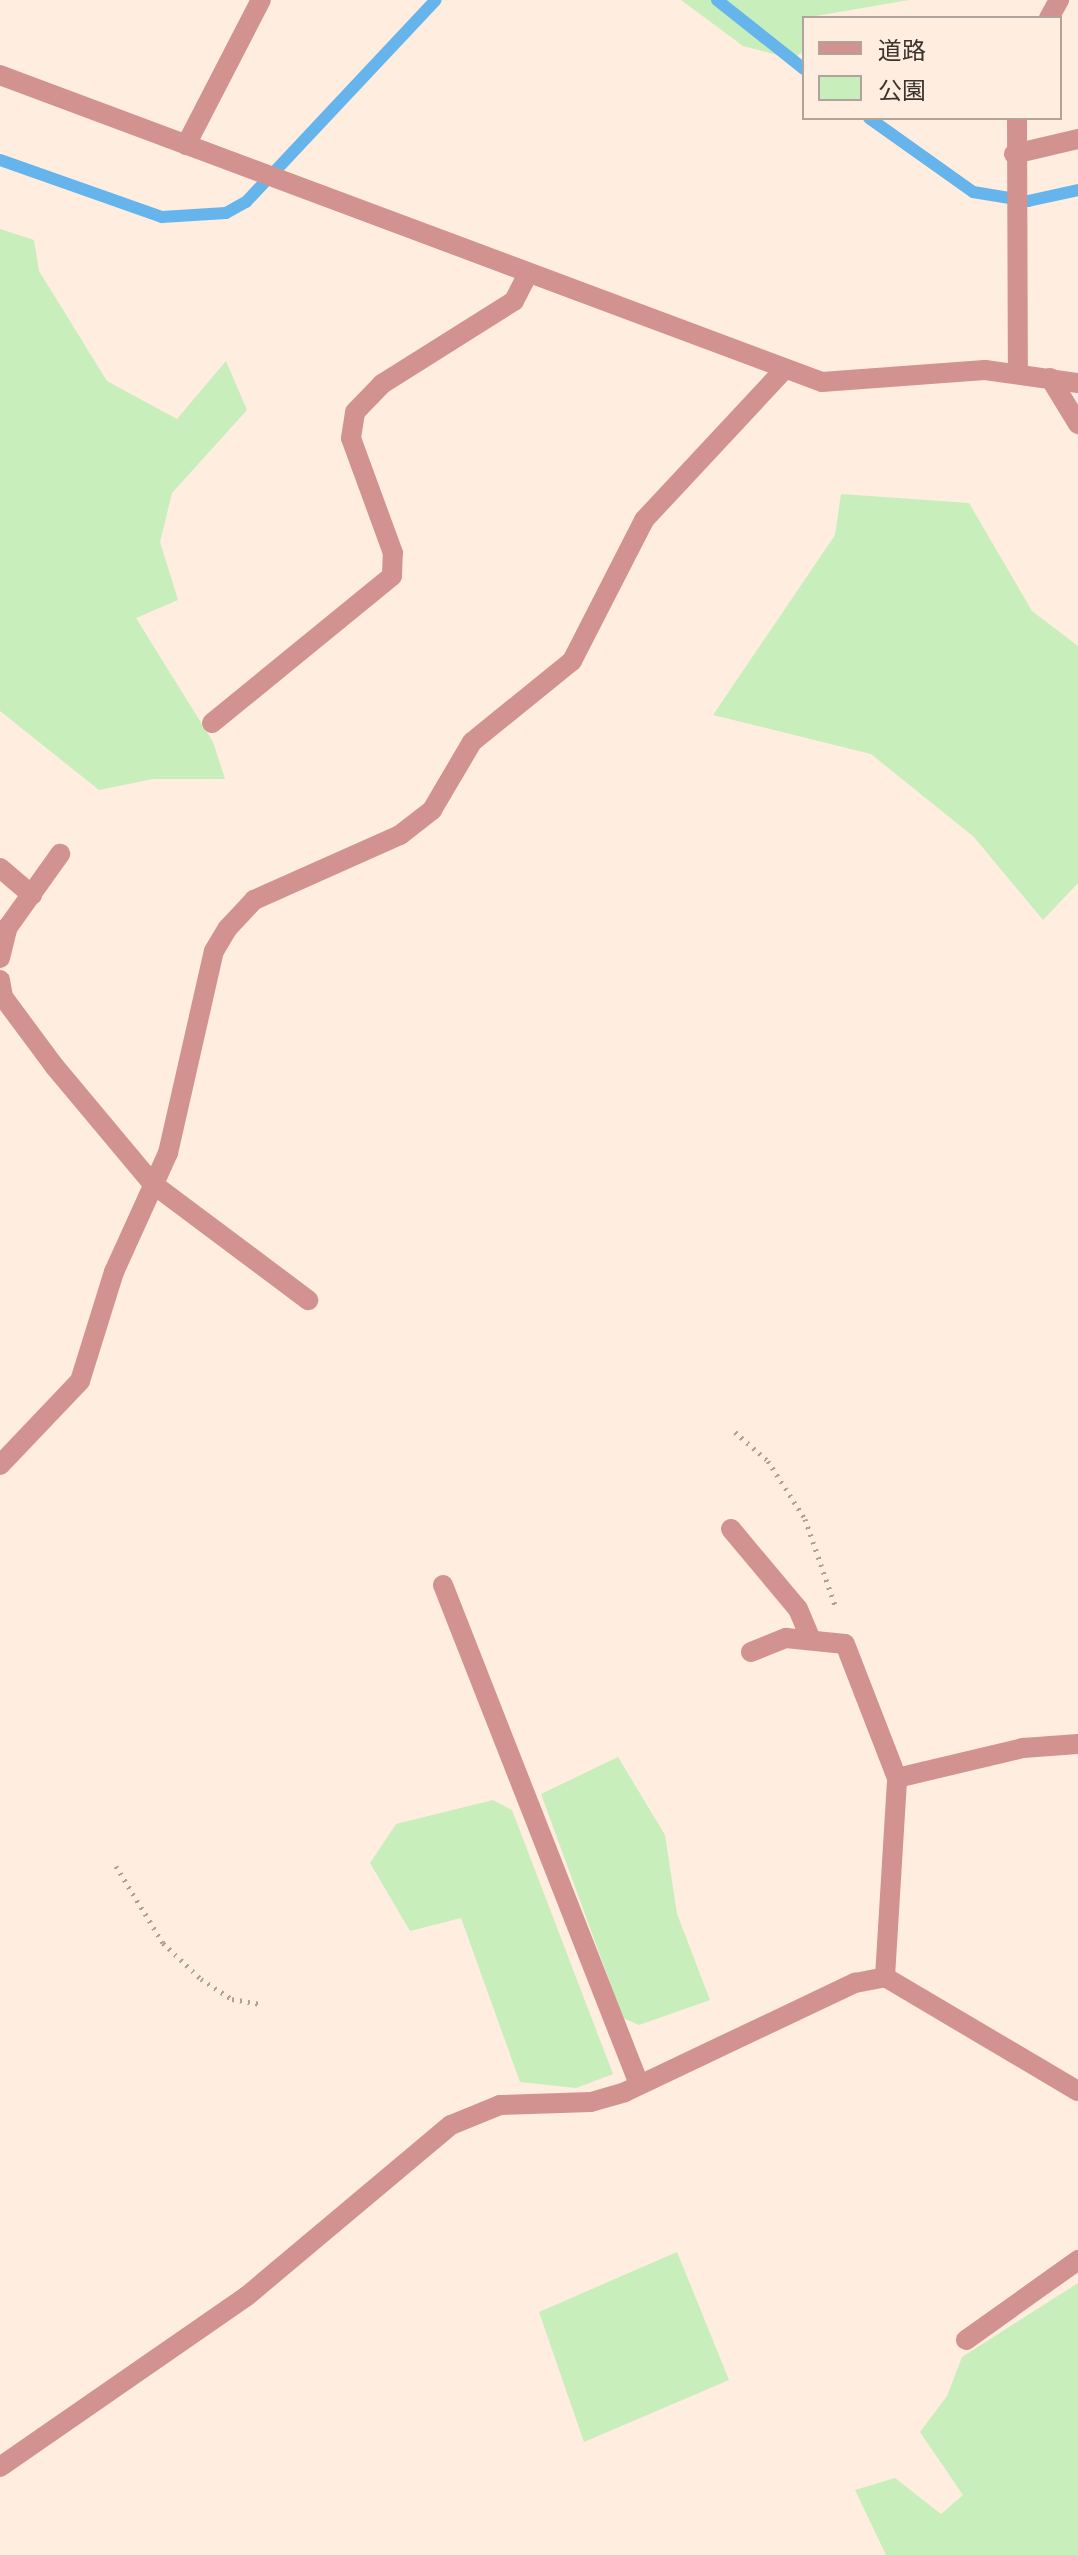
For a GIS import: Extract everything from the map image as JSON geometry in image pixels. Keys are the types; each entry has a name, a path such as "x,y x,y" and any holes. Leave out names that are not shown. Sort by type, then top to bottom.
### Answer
{"street":[{"path":"186,145 261,0"},
{"path":"0,75 783,371 838,384 964,371 1018,373 1078,383"},
{"path":"1017,120 1014,154 1018,373"},
{"path":"1014,154 1078,139"},
{"path":"212,723 392,576 393,553 351,438 355,412 382,384 514,301 527,275"},
{"path":"0,1465 80,1381 114,1272 168,1153 214,951 227,929 254,900 400,835 432,810 472,742 572,661 644,520 783,371"},
{"path":"1050,378 1078,424"},
{"path":"0,958 8,927 60,854"},
{"path":"0,868 32,895"},
{"path":"0,980 3,997 55,1067 153,1184 308,1300"},
{"path":"731,1529 798,1609 811,1640"},
{"path":"443,1585 639,2084"},
{"path":"751,1652 786,1638 845,1644 897,1778 885,1977"},
{"path":"897,1778 1023,1748 1078,1744"},
{"path":"0,2467 247,2296 451,2125 500,2105 591,2102 639,2084 855,1983 885,1977 1078,2091"},
{"path":"966,2340 1078,2260"}],"path":[{"path":"735,1432 768,1461 805,1519 845,1644"},
{"path":"116,1866 163,1943 201,1979 232,1999 260,2004"}],"green space":[{"path":"681,0 909,0 802,16 802,52 793,59 743,46"},
{"path":"0,229 34,240 39,271 107,381 177,419 226,361 247,410 172,493 160,542 178,600 136,618 213,742 225,779 153,779 99,790 0,711"},
{"path":"841,494 969,503 1032,611 1078,646 1078,883 1043,920 974,837 871,754 713,715 835,535"},
{"path":"618,1757 665,1835 677,1914 710,2000 639,2025 623,2018 541,1794"},
{"path":"493,1800 512,1810 613,2074 576,2088 520,2082 461,1918 410,1931 370,1863 396,1824"},
{"path":"677,2252 729,2380 584,2442 539,2312"},
{"path":"1078,2283 1078,2555 886,2555 855,2490 895,2478 941,2514 963,2495 920,2432 947,2396 962,2357"}],"waterway":[{"path":"0,160 162,217 226,213 246,202 436,0"},
{"path":"717,0 802,67"},
{"path":"872,120 973,192 1028,201 1078,190"}]}
